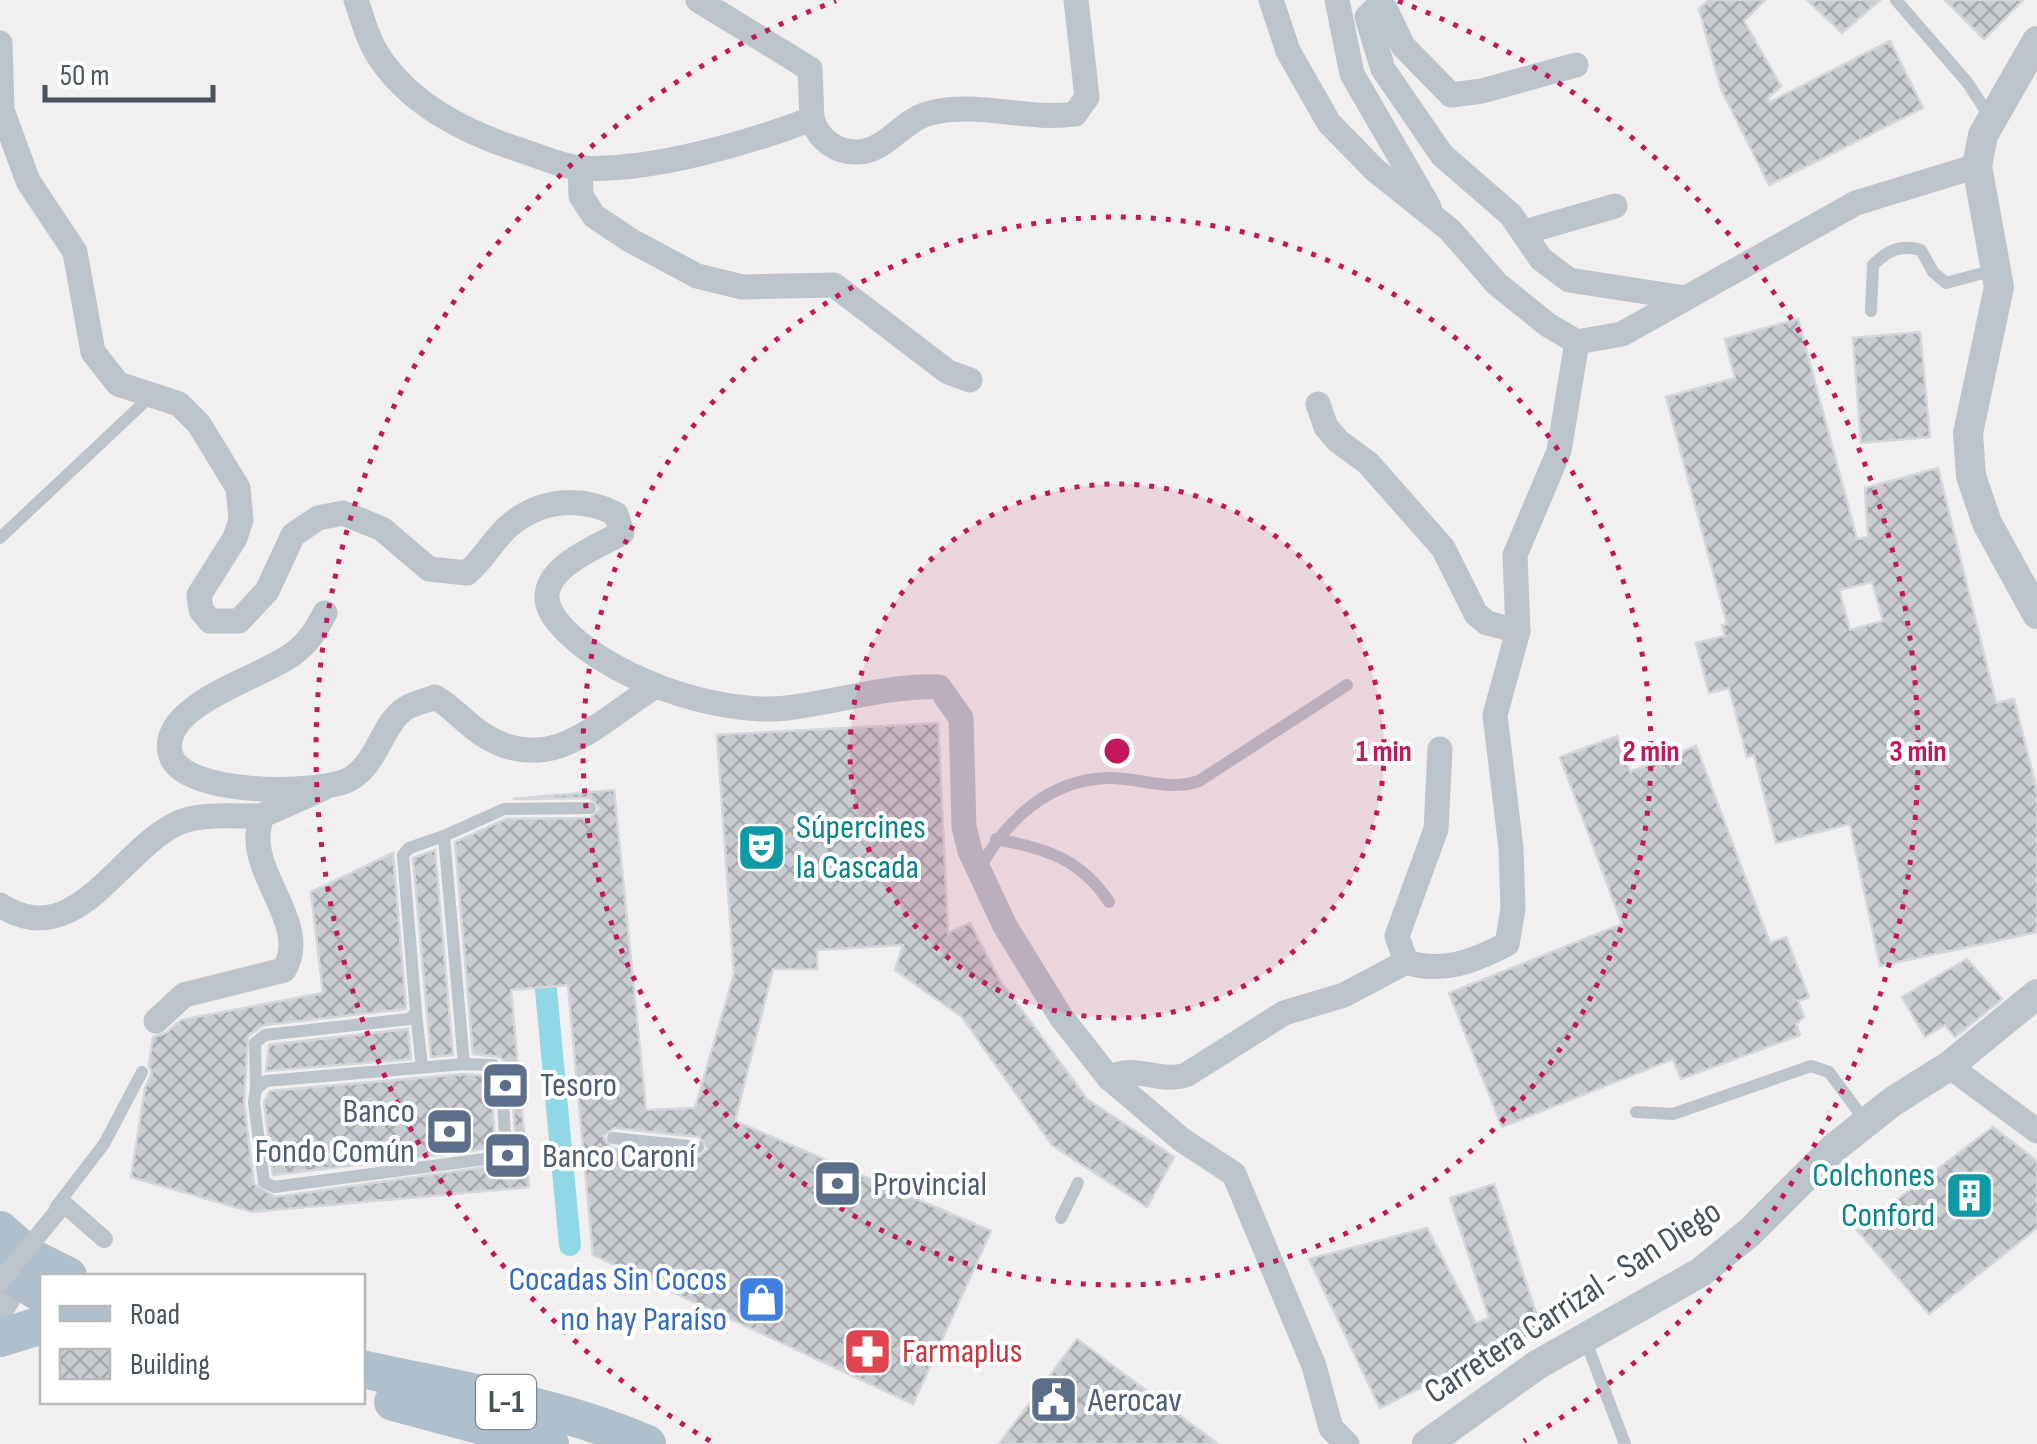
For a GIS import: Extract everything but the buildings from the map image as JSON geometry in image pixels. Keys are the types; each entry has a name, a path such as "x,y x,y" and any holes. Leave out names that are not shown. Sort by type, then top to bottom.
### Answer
{"main road":[{"path":"0,1230 17,1282"},
{"path":"0,1338 40,1326"},
{"name":"L-1","path":"365,1369 545,1411 647,1444"},
{"name":"L-1","path":"365,1396 550,1444"}],"street":[{"path":"356,0 375,50 396,76 440,116 481,138 580,168 684,156 756,140 812,119"},
{"path":"698,0 810,69 814,84 812,119 817,134 836,148 860,152 882,144 924,115 955,109 1053,117 1075,114 1087,97 1076,0"},
{"path":"1271,0 1288,51 1329,122 1375,170 1436,219 1497,284 1548,325 1577,342 1600,341 1622,334 1856,203 1977,166"},
{"path":"1337,0 1352,74 1436,219"},
{"path":"1576,64 1482,91 1451,95 1403,46 1386,10 1375,10 1367,17 1383,68 1442,155 1512,214 1541,259 1568,280 1685,298"},
{"path":"2037,42 1983,134 1977,166 1999,287 1968,433 1970,476 2009,570 2037,614"},
{"path":"0,44 2,110 28,181 74,252 94,352 118,384 179,404 199,424 238,488 240,520 235,538 199,595 201,610 210,622 239,621 266,592 294,534 318,518 343,514 382,529 429,569 468,573 508,526 537,510 571,500 616,514 622,533 560,567 548,586 548,610 572,640 616,670 654,687 780,709 916,686 939,688 961,718 964,827 1006,926 1052,1002 1109,1078 1182,1140 1234,1174 1314,1366 1330,1428 1347,1444"},
{"path":"580,168 581,196 594,216 630,240 698,276 742,287 834,286 948,372 970,380"},
{"path":"1525,232 1615,206"},
{"path":"1109,1078 1122,1070 1176,1078 1186,1075 1284,1013 1344,996 1406,962 1429,970 1458,964 1507,944 1511,934 1511,848 1495,715 1518,632 1515,555 1560,450 1577,342"},
{"path":"1318,404 1326,426 1338,441 1368,463 1444,548 1476,614 1487,623 1518,632"},
{"path":"322,789 301,785 240,788 194,780 178,771 170,756 169,741 171,730 183,716 216,694 265,672 310,640 325,612"},
{"path":"0,905 34,918 58,914 87,901 172,825 191,818 261,816 354,777 378,752 404,709 435,697 483,734 540,753 580,741 654,687"},
{"path":"1406,962 1397,936 1436,829 1440,749"},
{"path":"156,1020 184,995 210,986 256,980 284,970 290,960 284,916 258,841 261,816"},
{"name":"Carretera Carrizal - San Diego","path":"1427,1444 1489,1396 1584,1336 1701,1272 1866,1122 1949,1066 2037,994"},
{"path":"1949,1066 2037,1131"},
{"path":"17,1282 64,1204 104,1239"}],"lane":[{"path":"1896,0 1968,82 1991,119"},
{"path":"1871,311 1872,266 1885,253 1906,246 1920,250 1932,272 1946,283 1996,269"},
{"path":"0,538 154,394"},
{"path":"979,870 996,839 1042,797 1107,778 1181,788 1199,781 1347,685"},
{"path":"422,1067 403,856 409,848 504,809 590,808"},
{"path":"444,836 464,1064"},
{"path":"996,839 1064,856 1094,878 1109,902"},
{"path":"256,1090 266,1081 464,1064 494,1065 500,1072 506,1151 500,1157 274,1186 264,1182 254,1102 255,1043 264,1035 409,1019 416,1013"},
{"path":"1636,1112 1673,1114 1811,1066 1829,1072 1866,1122"},
{"path":"17,1282 57,1204 104,1144 142,1072"},
{"path":"613,1138 698,1148"},
{"path":"1061,1218 1078,1182"},
{"path":"1584,1336 1626,1444"}],"waterway":[{"path":"546,990 570,1245"}],"place":[{"name":"Súpercines la Cascada","path":"761,847"},
{"name":"Tesoro","path":"505,1085"},
{"name":"Banco Fondo Común","path":"450,1131"},
{"name":"Banco Caroní","path":"507,1156"},
{"name":"Provincial","path":"838,1184"},
{"name":"Colchones Conford","path":"1970,1195"},
{"name":"Cocadas Sin Cocos no hay Paraíso","path":"762,1299"},
{"name":"Farmaplus","path":"867,1351"},
{"name":"Aerocav","path":"1053,1400"}]}
